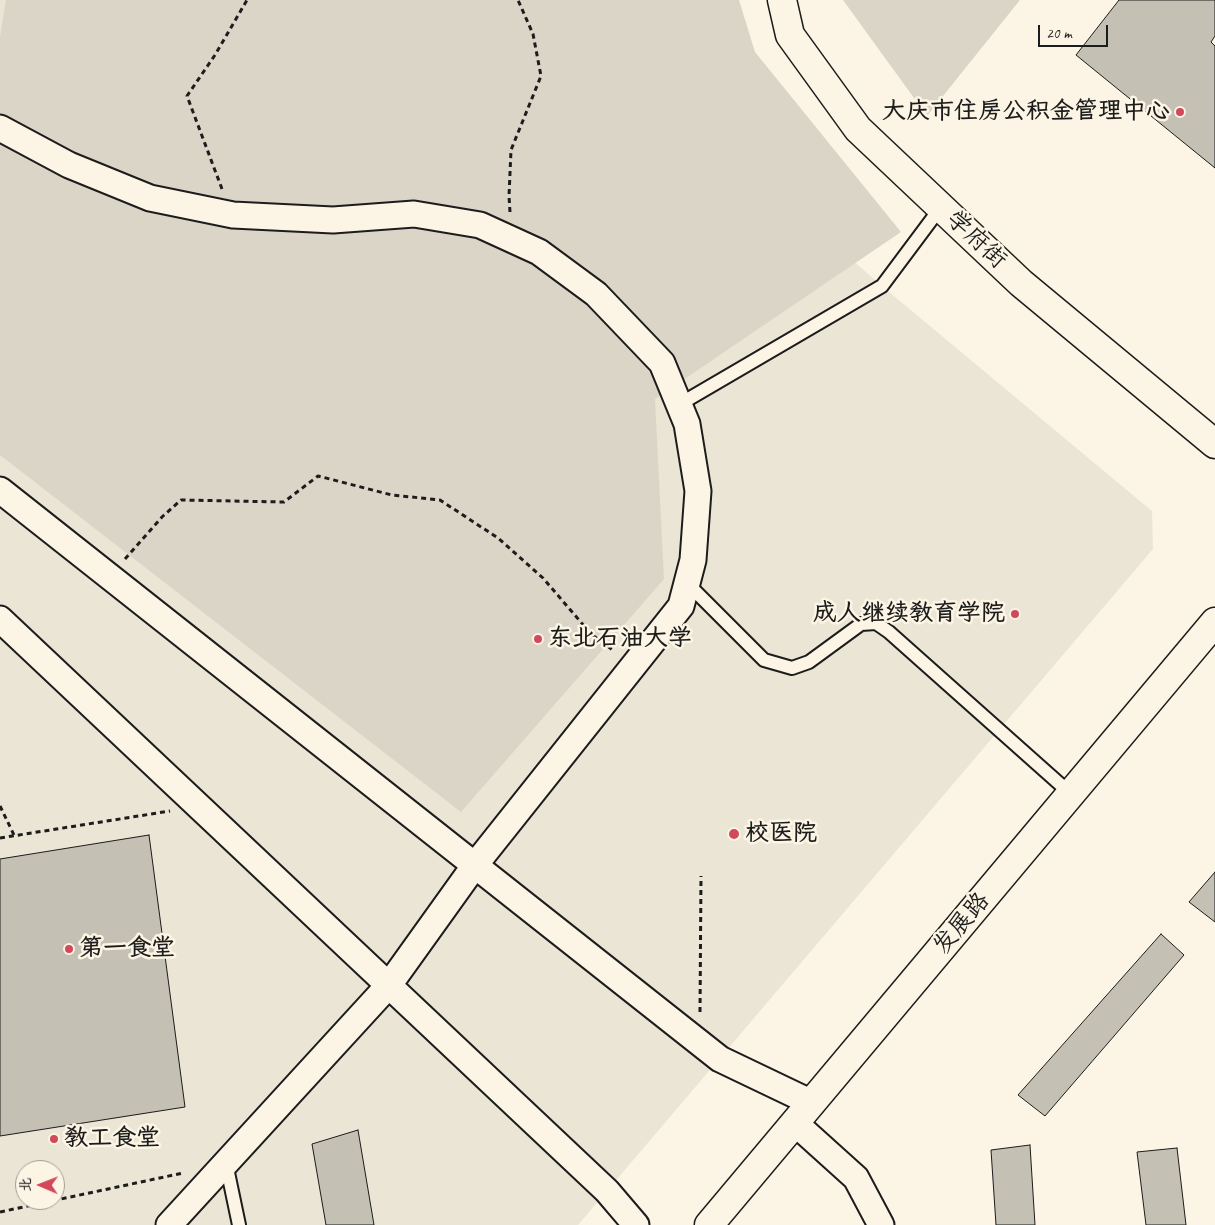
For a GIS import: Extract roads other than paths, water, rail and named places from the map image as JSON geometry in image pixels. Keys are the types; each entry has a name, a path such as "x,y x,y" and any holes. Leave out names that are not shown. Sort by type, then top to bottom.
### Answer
{"main road":[{"name":"学府街","path":"782,0 790,36 858,129 1022,283 1215,444"},
{"name":"发展路","path":"709,1225 1215,622"}],"street":[{"path":"0,128 69,165 150,198 233,215 333,220 414,214 480,225 539,252 596,294 662,363 687,424 698,491 693,560 681,606 475,865 389,985 170,1225"},
{"path":"0,490 720,1059 803,1113 856,1178 881,1225"},
{"path":"0,619 608,1191 636,1225"}],"lane":[{"path":"680,404 882,286 941,207"},
{"path":"687,583 764,660 792,668 809,662 861,624 876,623 896,638 1071,794"},
{"path":"226,1163 239,1225"}],"place":[{"name":"大庆市住房公积金管理中心","path":"1180,112"},
{"name":"成人继续教育学院","path":"1015,614"},
{"name":"东北石油大学","path":"538,639"},
{"name":"校医院","path":"734,834"},
{"name":"第一食堂","path":"69,949"},
{"name":"教工食堂","path":"54,1139"}]}
